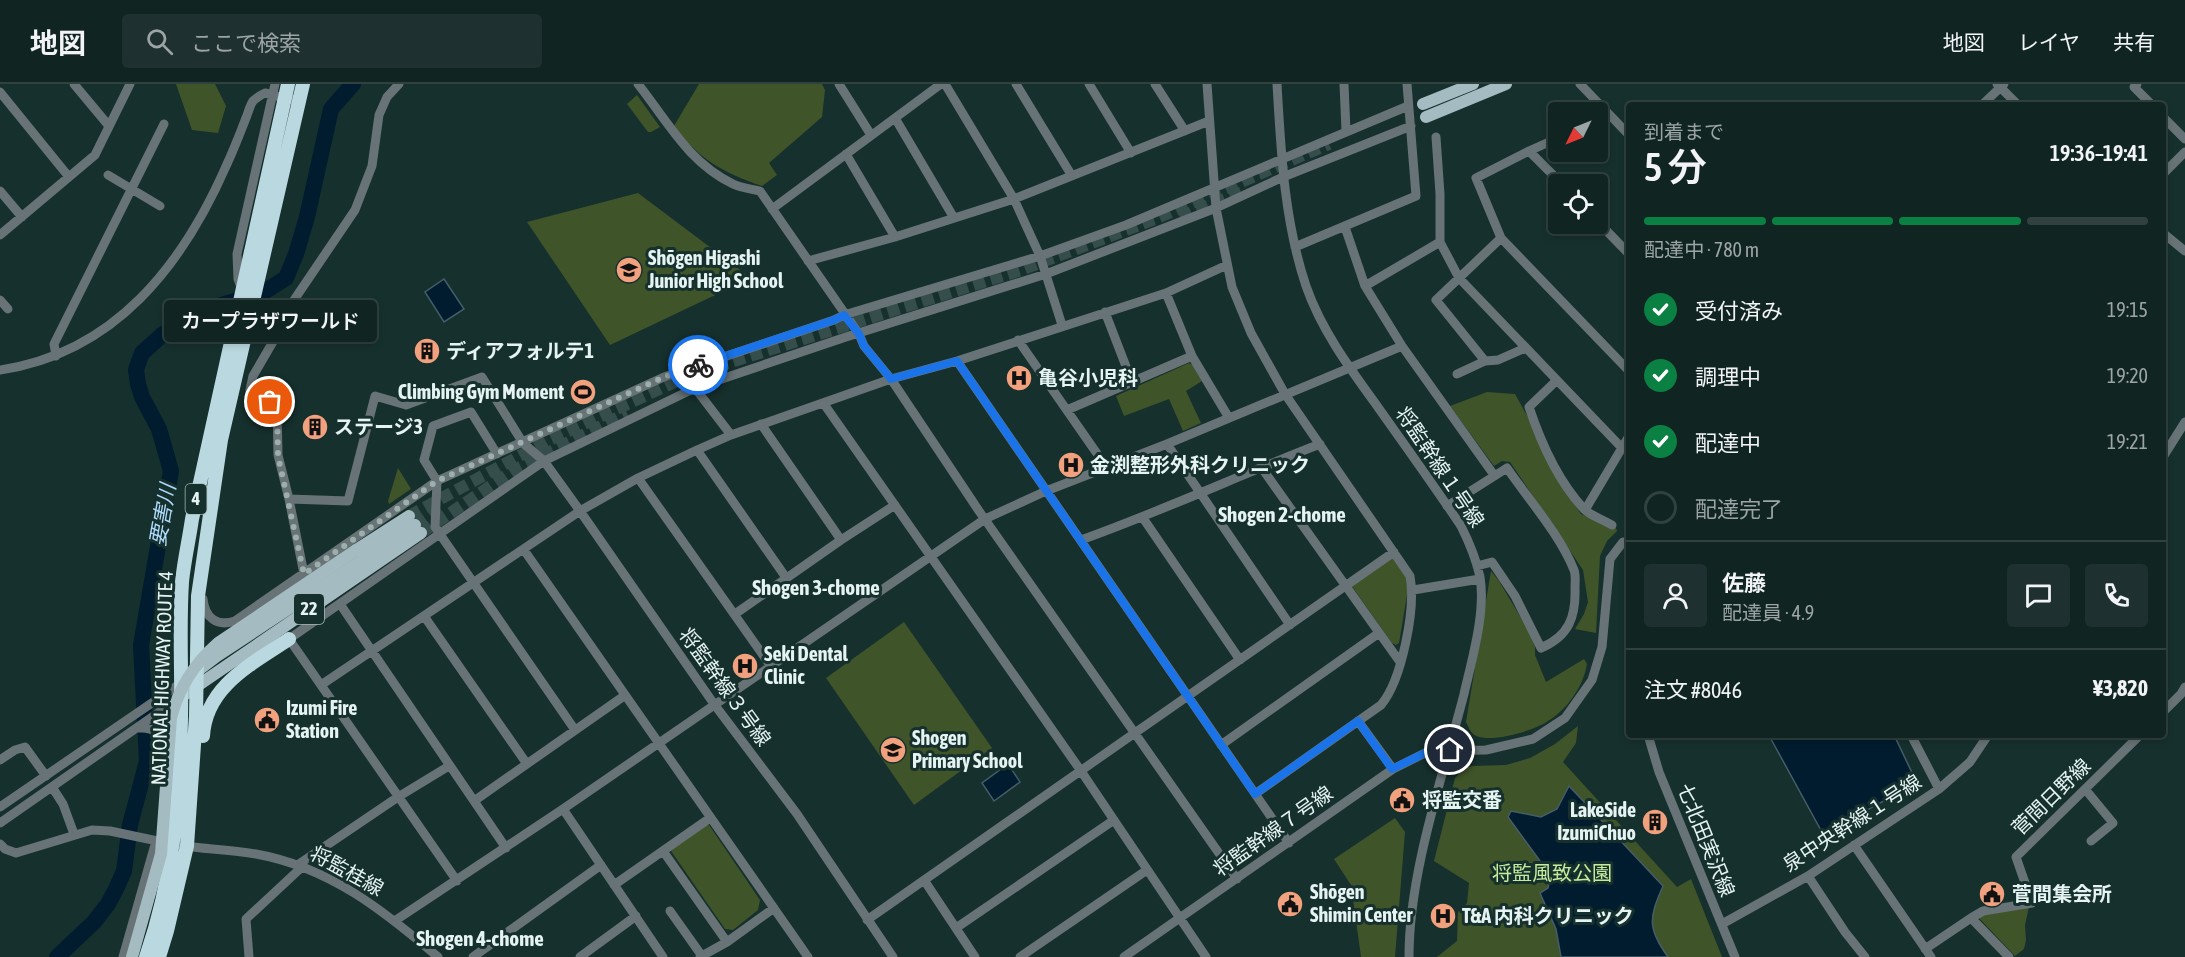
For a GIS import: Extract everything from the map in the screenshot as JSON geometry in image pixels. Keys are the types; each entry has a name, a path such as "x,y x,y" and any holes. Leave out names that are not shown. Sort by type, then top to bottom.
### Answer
{"highway":[{"name":"NATIONAL HIGHWAY ROUTE 4","path":"159,957 167,930 180,845 185,775 197,686 198,596 221,440 252,314 303,84"},
{"name":"NATIONAL HIGHWAY ROUTE 4","path":"185,775 181,690 182,581 192,519 237,318 282,92"},
{"path":"185,775 200,764 204,722 215,697 238,673 289,639"},
{"name":"NATIONAL HIGHWAY ROUTE 4","path":"146,957 169,873 180,845"}],"main road":[{"path":"1423,104 1473,84"},
{"path":"1426,117 1506,84"},
{"path":"132,957 161,854 171,718 176,699 186,680 205,654 218,643 356,550 415,524"},
{"name":"22","path":"181,690 197,671 415,524"},
{"name":"22","path":"181,690 197,686 415,524"}],"street":[{"path":"74,84 109,126"},
{"path":"0,235 95,155 130,84"},
{"path":"275,84 282,92 299,101"},
{"path":"271,334 355,210 372,166 379,115 387,97 399,84"},
{"path":"639,84 683,146 703,164 735,185 760,191 859,334 864,346 891,379 985,519 1237,879"},
{"path":"839,84 871,135"},
{"path":"772,209 943,84 1014,199 1040,256 1062,325"},
{"path":"1016,84 1072,176"},
{"path":"1089,84 1131,153"},
{"path":"1155,84 1185,131"},
{"path":"1207,84 1216,208 1232,288 1251,333 1285,394 1410,576 1413,590 1413,606 1400,662 1389,695 1381,705 1255,794"},
{"name":"将監幹線１号線","path":"1277,84 1283,177 1294,247 1307,288 1327,331 1349,368 1448,506 1473,549 1480,579 1480,610 1473,655 1450,750 1440,779 1418,877 1409,957"},
{"path":"1344,84 1346,131"},
{"path":"1294,247 1416,196 1407,84"},
{"path":"1580,84 1626,132"},
{"path":"1984,102 1998,85 2015,102"},
{"path":"2134,85 2149,102"},
{"path":"0,92 69,177"},
{"path":"0,370 56,356 88,341 111,326 138,302 184,245 226,166 253,101 265,93 282,92"},
{"path":"200,579 204,609 208,616 216,622 236,621 437,481 626,394 684,370 844,315 1040,256 1126,225 1408,106"},
{"path":"895,118 954,218"},
{"path":"2166,120 2185,139"},
{"path":"808,261 895,237 1014,199 1209,122"},
{"path":"56,356 54,344 164,124"},
{"path":"457,881 289,639 544,461 695,388 1046,274 1216,208 1283,177 1411,126"},
{"path":"1436,137 1440,194 1440,242 1459,278 1622,448"},
{"path":"1548,142 1476,178 1501,238 1626,368"},
{"path":"1529,151 1552,174"},
{"path":"2166,171 2185,152"},
{"path":"846,154 895,237"},
{"path":"108,175 160,206"},
{"path":"0,191 22,217"},
{"path":"1345,227 1365,286 1402,346 1494,475"},
{"path":"1608,232 1626,251"},
{"path":"2166,235 2185,251"},
{"path":"1485,361 1436,300 1501,238"},
{"path":"1365,286 1440,242"},
{"path":"321,686 580,511 638,478 697,450 731,435 891,379 957,361 1166,293 1227,265"},
{"path":"1166,293 1192,356 1229,418"},
{"path":"0,300 8,309"},
{"path":"1105,312 1132,382"},
{"path":"248,329 271,334"},
{"path":"271,334 274,340 253,376 250,390 277,409 278,456 304,574"},
{"path":"1018,340 1107,468"},
{"path":"396,921 985,519 1046,491 1167,444 1402,346"},
{"path":"1457,374 1485,361 1498,360 1525,348"},
{"path":"1067,410 1192,356"},
{"path":"957,361 1289,843"},
{"path":"684,370 731,435"},
{"name":"将監幹線３号線","path":"289,499 348,501 375,396 406,405 482,376 523,443 544,461 580,511 714,704 797,814 892,957"},
{"path":"1556,381 1529,406 1539,436 1556,471 1585,510 1612,525"},
{"path":"824,404 1081,771 1206,957"},
{"path":"497,454 471,412 432,426 424,460 437,481 435,527 575,730"},
{"path":"2166,452 2185,422"},
{"path":"762,424 841,540"},
{"path":"1585,510 1626,441"},
{"path":"1167,444 1290,624"},
{"path":"1081,540 1143,518 1200,492 1320,444"},
{"path":"697,450 787,579"},
{"path":"1261,467 1400,662"},
{"path":"1448,506 1507,468 1559,542 1575,572 1576,608 1568,628 1556,642 1541,648 1515,596 1492,562 1477,566"},
{"path":"638,478 770,665"},
{"path":"735,614 895,505"},
{"path":"1143,518 1240,660"},
{"name":"将監幹線７号線","path":"1124,957 1392,769 1429,751 1486,750 1533,739 1565,718 1592,680 1602,647 1610,559 1623,542 1626,542"},
{"path":"524,550 808,957"},
{"path":"867,920 1394,552"},
{"path":"1413,590 1480,579"},
{"path":"340,604 506,848"},
{"path":"424,616 527,764"},
{"path":"1221,745 1379,633"},
{"path":"2166,709 2185,687"},
{"path":"0,807 158,700 181,690"},
{"path":"0,823 158,714 181,690"},
{"path":"474,801 624,696"},
{"path":"1358,721 1392,769"},
{"path":"135,730 149,727 164,737 185,775"},
{"name":"七北田実沢線","path":"1649,738 1659,772 1735,957"},
{"path":"1913,738 1939,789"},
{"name":"泉中央幹線１号線","path":"1722,924 1808,876 1939,789 1970,762 1986,738"},
{"name":"菅間日野線","path":"1971,918 1983,911 2032,903 2016,857 2137,738"},
{"path":"0,760 15,750 25,747 45,776"},
{"path":"249,957 246,919 301,865 398,797 449,766"},
{"path":"52,787 63,804 74,834"},
{"path":"2085,789 2113,823 2091,842"},
{"path":"563,809 663,957"},
{"path":"614,885 710,818"},
{"path":"956,928 1114,820"},
{"name":"将監桂線","path":"0,844 5,849 16,853 74,834 92,830 110,831 180,845 256,854 301,865 349,889 396,921 438,957"},
{"path":"123,957 151,840"},
{"path":"1854,845 1928,953 1971,918 2005,956"},
{"path":"663,851 727,942"},
{"path":"473,957 601,865"},
{"path":"1020,957 1147,870"},
{"path":"1808,876 1845,932 1865,957"},
{"path":"924,880 975,957"},
{"path":"670,911 701,956 727,942 774,908"},
{"path":"580,957 636,916"}],"green space":[{"path":"176,84 215,84 226,106 218,133 192,130"},
{"path":"699,84 822,84 825,90 822,117 769,163 777,175 762,186 735,176 713,164 693,148 674,126"},
{"path":"637,95 660,127 651,132 648,132 627,104"},
{"path":"638,193 751,278 610,345 527,222"},
{"path":"1189,363 1193,365 1202,381 1186,391 1201,423 1183,431 1169,399 1124,416 1116,396"},
{"path":"1487,392 1515,394 1529,419 1549,465 1581,514 1616,528 1617,531 1607,541 1600,556 1596,633 1575,629 1588,602 1583,570 1510,462 1502,461 1494,466 1450,406"},
{"path":"398,468 411,489 389,504 388,501"},
{"path":"1390,558 1395,559 1409,583 1399,643 1396,645 1392,643 1351,585"},
{"path":"1491,571 1530,633 1535,655 1546,682 1584,659 1587,664 1582,682 1572,698 1553,718 1519,733 1488,738 1473,734 1466,722"},
{"path":"904,622 992,748 914,805 826,678"},
{"name":"将監風致公園","path":"1578,726 1576,743 1563,762 1677,887 1691,879 1722,957 1437,957 1457,941 1458,912 1467,903 1469,883 1434,861 1455,778 1464,768 1506,765 1530,758 1555,744"},
{"path":"1395,818 1405,832 1395,957 1361,957 1351,885 1334,859"},
{"path":"705,823 709,825 760,900 758,910 733,930 725,929 671,851 672,847"},
{"path":"2029,907 2025,925 2024,949 2015,956 1979,918 1984,913"}],"water":[{"path":"444,279 464,309 444,322 425,292"},
{"path":"1895,738 1917,783 1823,834 1771,739"},
{"path":"1008,764 1020,782 994,801 982,783"},
{"path":"1569,786 1663,886 1652,923 1656,938 1668,957 1561,957 1556,929 1540,893 1548,888 1551,876 1508,817 1511,811 1541,817 1557,809"}],"waterway":[{"name":"要害川","path":"57,957 94,922 116,889 124,871 130,825 147,761 141,645 171,471 159,429 142,397 138,384 136,370 139,361 142,353 162,335 176,326 187,323 196,313 264,292 286,278 307,217 331,109 353,84"}],"tunnel":[{"path":"409,516 547,441 690,375 1021,270 1155,219 1329,144"},
{"path":"1180,217 1247,190"},
{"path":"421,533 514,470 627,413"},
{"path":"415,525 443,506"}],"way so far":[{"path":"270,402 277,409 278,456 304,574 437,481 664,377 698,365"}],"place":[{"name":"Shōgen Higashi Junior High School","path":"629,270"},
{"name":"ディアフォルテ1","path":"427,351"},
{"name":"亀谷小児科","path":"1019,378"},
{"name":"Climbing Gym Moment","path":"583,392"},
{"name":"カープラザワールド","path":"270,402"},
{"name":"ステージ3","path":"315,427"},
{"name":"金渕整形外科クリニック","path":"1071,465"},
{"name":"Seki Dental Clinic","path":"745,666"},
{"name":"Izumi Fire Station","path":"267,720"},
{"name":"Shogen Primary School","path":"893,750"},
{"name":"将監交番","path":"1402,800"},
{"name":"LakeSide IzumiChuo","path":"1655,822"},
{"name":"菅間集会所","path":"1992,894"},
{"name":"Shōgen Shimin Center","path":"1290,904"},
{"name":"T&A 内科クリニック","path":"1443,916"}],"district":[{"name":"Shogen 2-chome","path":"1282,515"},
{"name":"Shogen 3-chome","path":"816,588"},
{"name":"Shogen 4-chome","path":"480,939"}],"route":[{"path":"698,365 844,315 859,334 864,346 891,379 957,361 1255,794 1358,721 1392,769 1429,751 1450,750"}]}
